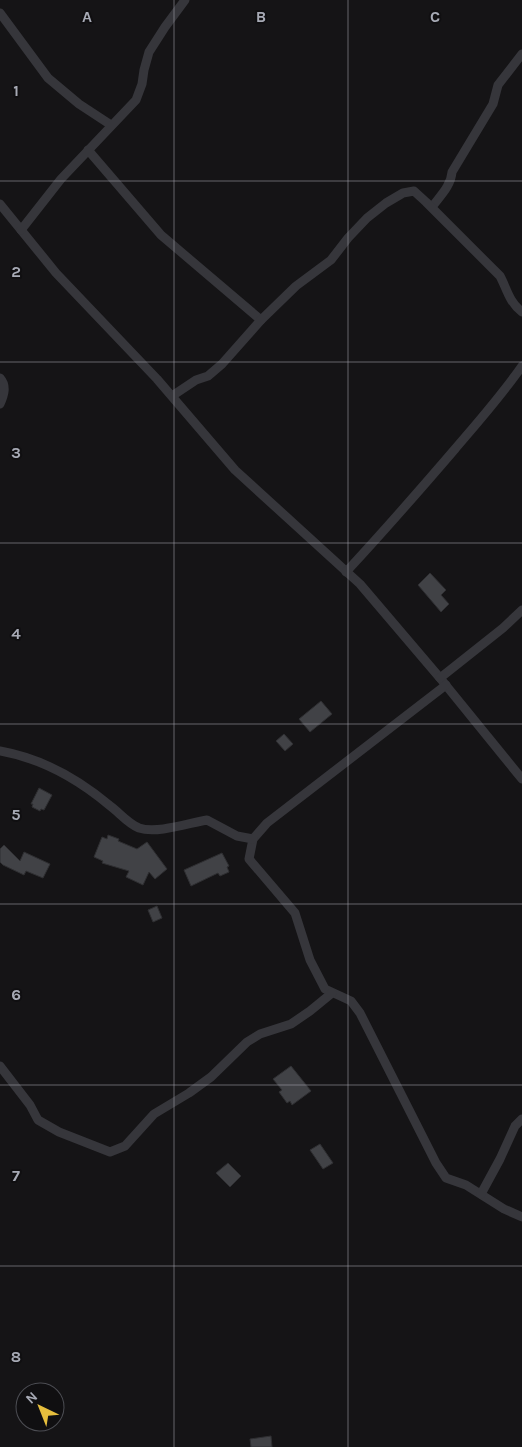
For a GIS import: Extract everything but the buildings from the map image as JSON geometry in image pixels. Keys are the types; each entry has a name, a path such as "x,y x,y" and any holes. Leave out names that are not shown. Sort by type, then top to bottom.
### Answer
{"street":[{"path":"21,230 61,179 136,100 142,84 149,52 185,0"},
{"path":"0,13 48,78 79,104 111,125"},
{"path":"432,207 451,180 452,172 493,104 498,85 522,54"},
{"path":"88,150 161,234 261,320"},
{"path":"172,396 196,380 208,376 222,364 261,320 311,274 330,260 367,218 403,193 414,191 432,207 500,276 506,286 508,296 515,307 522,312"},
{"path":"0,204 56,272 172,396 235,470 360,584 522,779"},
{"path":"346,572 454,450 513,380 522,366"},
{"path":"0,378 3,382 4,394 0,404"},
{"path":"522,610 443,682 267,823 253,840 249,859 295,913 310,960 325,988 351,1001 360,1013 436,1163 446,1178 466,1184 504,1209 522,1217"},
{"path":"0,751 31,759 73,778 129,822 141,828 162,829 207,820 237,836 253,840"},
{"path":"0,1066 30,1105 38,1120 59,1132 110,1152 125,1146 154,1114 211,1077 247,1042 260,1034 291,1024 332,993"},
{"path":"481,1194 522,1118"}]}
